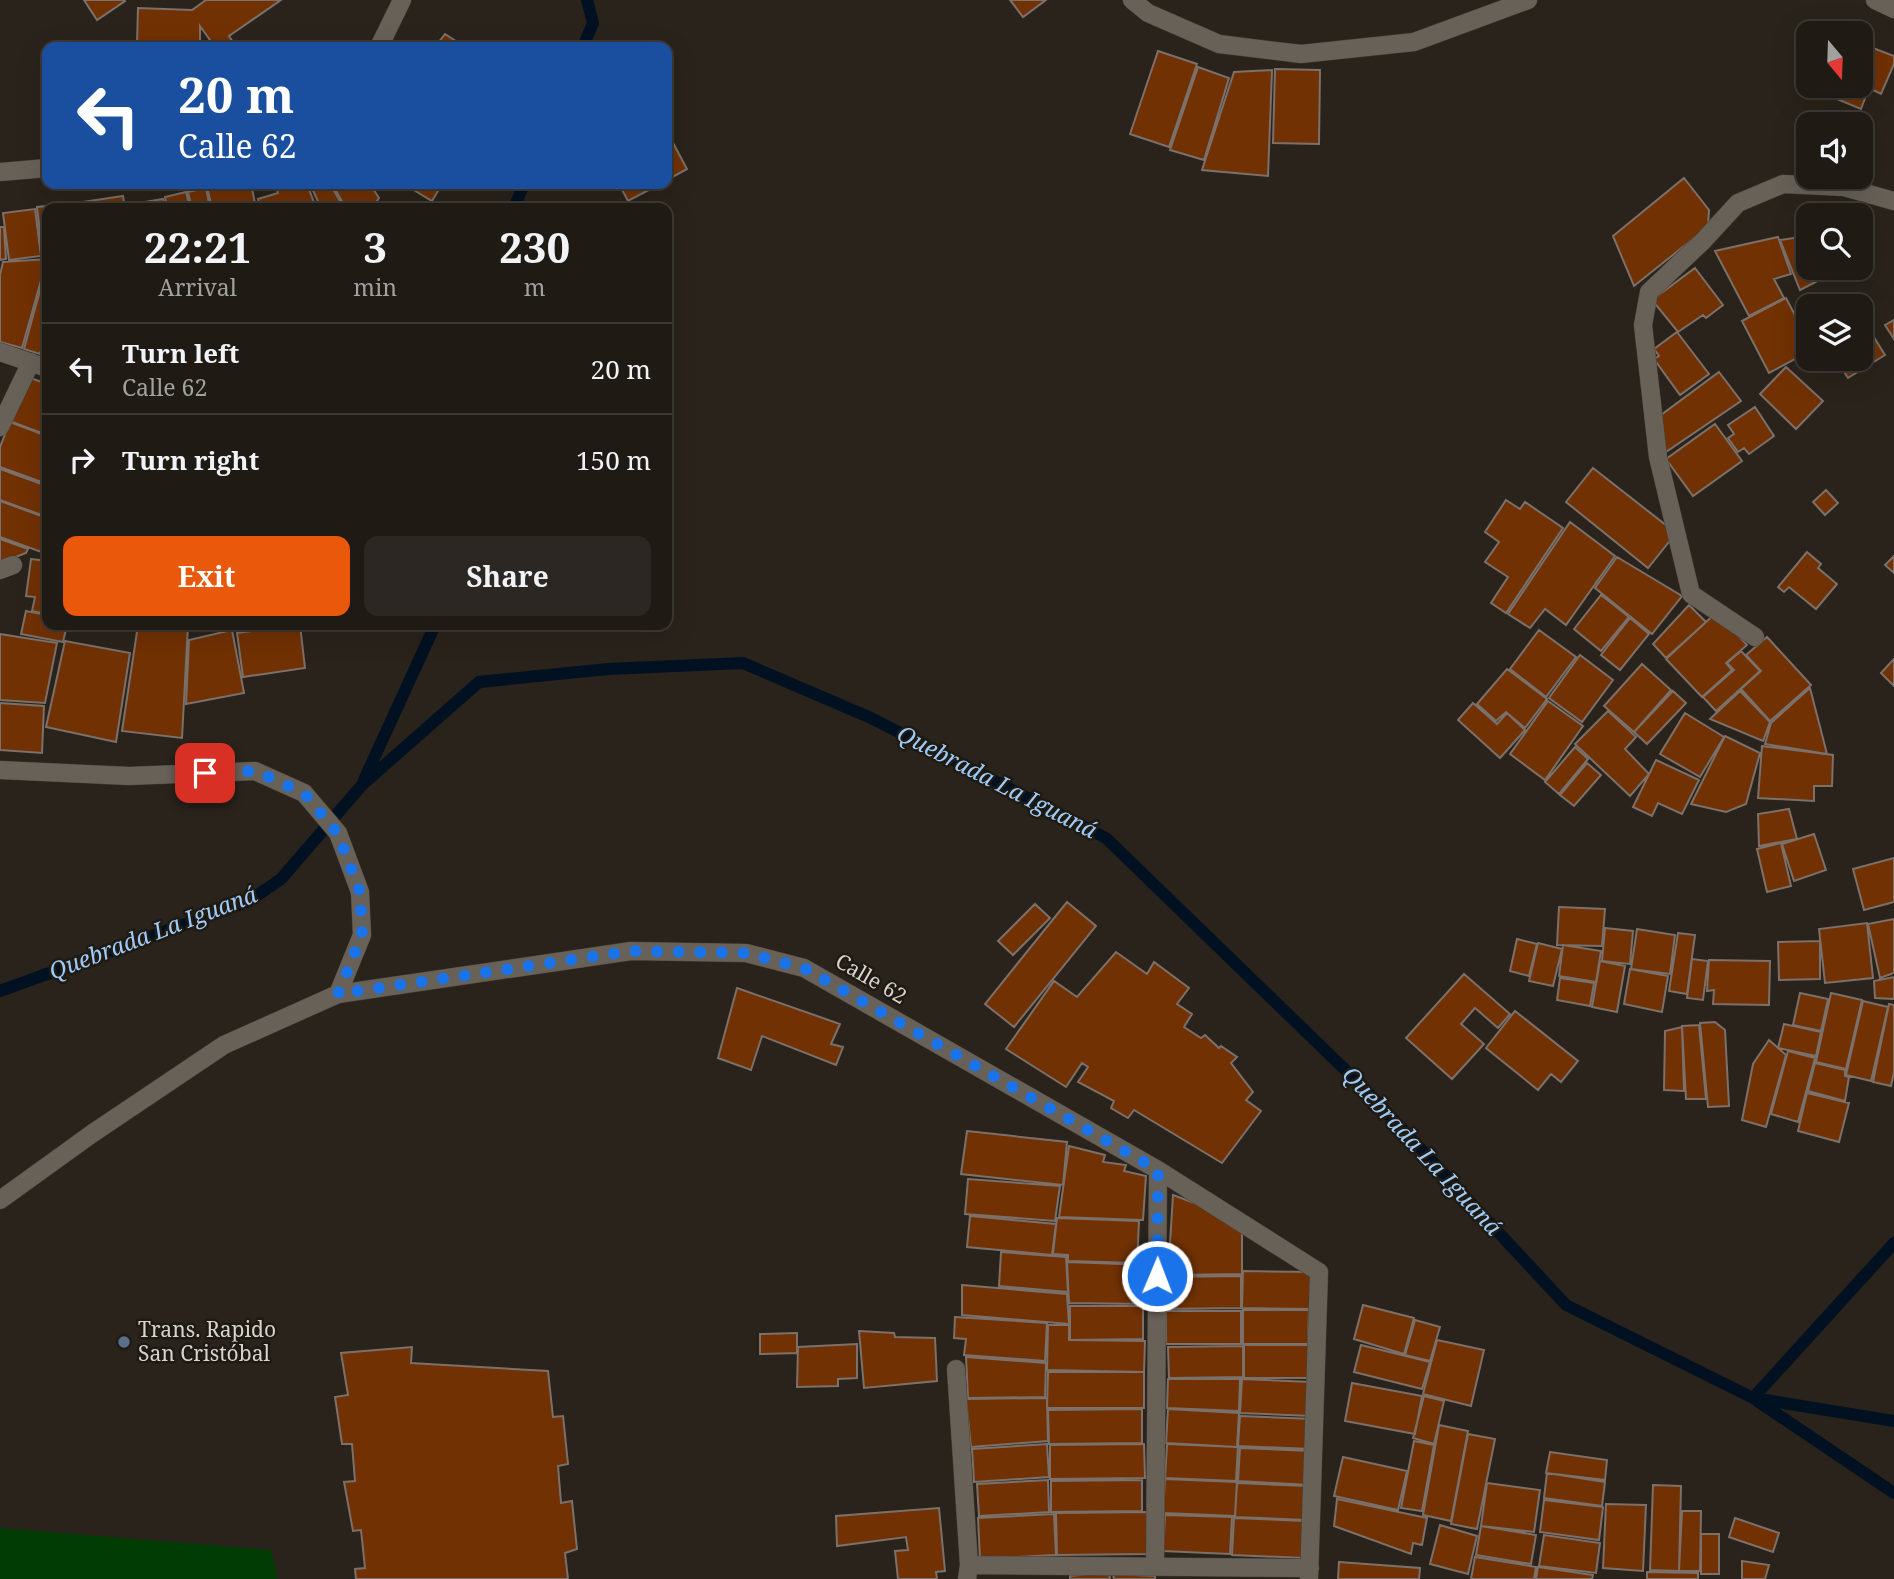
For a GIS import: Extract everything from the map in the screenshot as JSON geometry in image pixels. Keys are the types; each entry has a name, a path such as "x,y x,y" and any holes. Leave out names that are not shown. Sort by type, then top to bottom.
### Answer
{"street":[{"path":"381,42 402,0"},
{"path":"1132,0 1148,13 1219,44 1301,54 1414,42 1528,0"},
{"path":"1875,0 1894,9"},
{"path":"0,172 42,168"},
{"path":"1755,637 1691,594 1658,457 1643,325 1649,292 1703,241 1738,203 1783,184 1844,187 1894,201"},
{"path":"0,352 39,365 0,428"},
{"path":"0,770 129,776 255,771 304,793 338,834 360,892 362,935 338,994"},
{"name":"Calle 62","path":"0,1200 93,1133 225,1045 338,994 631,951 746,953 804,968 1158,1170 1319,1272 1309,1573"},
{"path":"1155,1567 1158,1170"},
{"path":"956,1368 968,1572 1155,1567 1309,1573"}],"green space":[{"path":"0,1528 271,1550 278,1579 0,1579"}],"building":[{"path":"84,0 124,0 125,1 97,20"},
{"path":"206,0 281,0 229,36 233,42 211,42 200,26 200,42 137,42 138,8 192,10"},
{"path":"1010,0 1046,0 1023,17"},
{"path":"445,34 457,42 439,42"},
{"path":"1873,48 1894,56 1894,64 1881,94 1873,90"},
{"path":"1158,51 1197,64 1169,147 1130,134"},
{"path":"1198,67 1229,78 1204,160 1170,150"},
{"path":"1275,69 1320,70 1319,144 1273,143"},
{"path":"1272,70 1268,176 1202,170 1234,72"},
{"path":"1834,98 1865,98 1861,109"},
{"path":"672,141 687,169 672,177"},
{"path":"1684,178 1709,210 1708,227 1634,286 1613,236"},
{"path":"206,189 209,203 191,203 188,192"},
{"path":"207,189 252,189 255,203 211,203"},
{"path":"276,189 309,189 314,203 259,203 258,199 278,193"},
{"path":"312,189 333,189 341,203 319,203"},
{"path":"335,189 373,189 379,198 376,203 343,203"},
{"path":"412,189 439,189 432,201"},
{"path":"622,189 651,189 628,201"},
{"path":"186,192 189,203 166,203 165,197"},
{"path":"123,196 124,203 76,203"},
{"path":"163,199 164,203 139,203"},
{"path":"42,206 42,249 37,207"},
{"path":"35,209 41,256 9,260 3,213"},
{"path":"0,227 4,227 6,259 0,260"},
{"path":"1778,237 1791,274 1774,279 1784,298 1749,316 1715,251"},
{"path":"1796,238 1796,280 1780,240"},
{"path":"42,259 42,277 22,348 0,342 0,275 3,262"},
{"path":"1695,268 1723,305 1706,318 1703,315 1678,332 1652,300"},
{"path":"1796,280 1820,280 1800,290"},
{"path":"42,283 42,347 40,354 24,349"},
{"path":"1786,298 1796,317 1796,358 1769,373 1742,321"},
{"path":"1894,320 1894,339 1885,325"},
{"path":"1677,332 1709,374 1680,395 1654,359 1659,356 1654,349"},
{"path":"1873,336 1885,355 1873,362"},
{"path":"1786,367 1823,401 1796,429 1760,394"},
{"path":"1844,371 1859,371 1848,378"},
{"path":"1719,372 1741,401 1663,454 1657,418"},
{"path":"28,377 42,382 42,433 12,422"},
{"path":"1755,407 1774,436 1749,454 1744,448 1738,452 1728,438 1734,434 1728,425"},
{"path":"10,422 42,434 42,482 0,467 0,447"},
{"path":"1715,424 1742,461 1693,496 1666,459"},
{"path":"1593,468 1676,533 1648,568 1566,502"},
{"path":"0,469 42,484 42,515 0,500"},
{"path":"1826,490 1838,503 1825,515 1813,502"},
{"path":"1506,500 1520,509 1525,502 1563,528 1506,613 1491,603 1508,577 1485,562 1499,542 1485,532"},
{"path":"0,501 42,516 42,552 0,537"},
{"path":"1570,522 1615,556 1566,625 1545,609 1530,628 1508,614"},
{"path":"0,539 28,549 26,553 0,563"},
{"path":"1807,552 1821,564 1818,568 1837,584 1816,609 1789,587 1784,592 1778,587"},
{"path":"1894,556 1894,573 1885,565"},
{"path":"1617,557 1682,596 1652,634 1595,588"},
{"path":"31,559 42,560 42,613 32,611 35,597 26,596"},
{"path":"1601,595 1629,617 1601,651 1574,629"},
{"path":"1689,605 1706,622 1666,658 1653,644"},
{"path":"26,611 42,614 42,630 66,630 63,642 21,634"},
{"path":"1717,612 1747,645 1726,663 1732,670 1702,697 1666,659"},
{"path":"1630,618 1649,634 1620,670 1601,655"},
{"path":"137,630 188,630 182,738 122,731"},
{"path":"232,630 244,693 186,704 189,640"},
{"path":"301,630 305,668 243,677 237,633"},
{"path":"1539,630 1576,657 1546,697 1510,669"},
{"path":"0,634 57,643 45,703 0,700"},
{"path":"1767,637 1811,685 1770,721 1741,689 1761,671 1746,655"},
{"path":"65,641 130,653 116,742 46,727"},
{"path":"1741,651 1760,671 1716,711 1703,697 1734,670 1727,663"},
{"path":"1580,655 1613,680 1582,722 1549,698"},
{"path":"1894,659 1894,686 1881,673"},
{"path":"1642,664 1671,690 1634,732 1604,706"},
{"path":"1507,669 1547,699 1525,728 1506,712 1496,721 1477,704"},
{"path":"1810,688 1827,754 1765,744 1771,723"},
{"path":"1673,691 1686,703 1647,744 1634,732"},
{"path":"1740,691 1770,722 1763,741 1710,719"},
{"path":"1548,701 1583,726 1545,780 1510,754"},
{"path":"0,703 44,706 42,753 0,750"},
{"path":"1473,703 1497,724 1507,713 1525,730 1500,758 1458,720"},
{"path":"1608,711 1636,737 1625,749 1649,774 1630,796 1575,744"},
{"path":"1685,713 1724,737 1700,777 1660,754"},
{"path":"1725,736 1760,753 1746,804 1726,812 1691,804"},
{"path":"1762,746 1833,755 1832,786 1814,786 1814,801 1758,798"},
{"path":"1575,747 1588,759 1559,794 1545,782"},
{"path":"1656,760 1699,780 1682,814 1658,803 1652,816 1633,807"},
{"path":"1587,763 1601,775 1574,806 1560,795"},
{"path":"1789,809 1797,839 1759,846 1758,814"},
{"path":"1814,834 1826,870 1794,881 1782,844"},
{"path":"1781,843 1791,886 1767,892 1757,849"},
{"path":"1894,858 1894,902 1864,910 1853,869"},
{"path":"1067,902 1096,926 1014,1027 985,1004"},
{"path":"1035,904 1050,918 1013,955 998,941"},
{"path":"1559,907 1605,909 1602,946 1557,945"},
{"path":"1894,919 1894,973 1880,978 1868,924"},
{"path":"1867,923 1873,978 1825,983 1819,929"},
{"path":"1605,928 1633,931 1630,964 1602,961"},
{"path":"1637,929 1675,935 1670,974 1631,969"},
{"path":"1678,933 1695,935 1687,994 1669,991"},
{"path":"1517,939 1537,944 1529,976 1510,971"},
{"path":"1820,941 1820,979 1779,980 1778,942"},
{"path":"1538,943 1562,949 1553,986 1529,981"},
{"path":"1563,945 1601,951 1596,982 1559,976"},
{"path":"1116,952 1147,974 1154,962 1189,988 1177,1004 1192,1014 1184,1027 1201,1038 1205,1035 1219,1048 1221,1046 1237,1057 1231,1063 1253,1092 1246,1100 1261,1111 1222,1163 1134,1110 1128,1118 1111,1108 1114,1101 1078,1082 1088,1067 1082,1063 1066,1087 1006,1049 1054,981 1077,997"},
{"path":"1692,959 1708,961 1703,1000 1687,998"},
{"path":"1709,960 1770,961 1769,1005 1713,1004 1714,990 1707,991"},
{"path":"1600,961 1625,966 1617,1012 1592,1007"},
{"path":"1630,969 1668,976 1662,1012 1624,1004"},
{"path":"1464,974 1510,1014 1498,1028 1475,1008 1461,1024 1484,1044 1452,1079 1406,1038"},
{"path":"1894,977 1894,999 1875,998 1874,981"},
{"path":"1560,978 1594,983 1590,1006 1557,1000"},
{"path":"737,988 840,1024 831,1044 843,1047 836,1065 762,1036 751,1070 718,1058"},
{"path":"1800,993 1828,999 1821,1031 1793,1025"},
{"path":"1831,993 1862,1000 1846,1069 1816,1062"},
{"path":"1863,1001 1888,1007 1871,1081 1846,1075"},
{"path":"1889,1004 1894,1005 1894,1072 1891,1086 1873,1082"},
{"path":"1515,1011 1578,1061 1561,1082 1551,1074 1538,1090 1486,1048"},
{"path":"1715,1022 1725,1030 1729,1106 1708,1107 1700,1023"},
{"path":"1784,1024 1821,1032 1816,1056 1778,1048"},
{"path":"1699,1025 1706,1099 1686,1099 1682,1026"},
{"path":"1682,1027 1684,1091 1664,1090 1665,1031"},
{"path":"1769,1040 1786,1055 1766,1127 1742,1120 1753,1064"},
{"path":"1788,1051 1815,1058 1798,1122 1771,1114"},
{"path":"1815,1063 1845,1070 1845,1076 1849,1077 1845,1101 1808,1091"},
{"path":"1807,1093 1849,1103 1839,1142 1798,1131"},
{"path":"967,1131 1067,1142 1063,1185 961,1174"},
{"path":"1069,1146 1105,1155 1103,1162 1126,1165 1124,1171 1146,1176 1143,1220 1059,1217"},
{"path":"968,1179 1060,1186 1055,1221 965,1214"},
{"path":"1173,1195 1242,1221 1242,1274 1168,1275"},
{"path":"970,1216 1056,1224 1052,1255 967,1247"},
{"path":"1057,1218 1139,1221 1137,1263 1068,1261 1068,1255 1053,1254"},
{"path":"1001,1252 1066,1257 1068,1292 999,1286"},
{"path":"1067,1262 1147,1265 1146,1304 1069,1303"},
{"path":"1243,1271 1312,1272 1311,1309 1242,1308"},
{"path":"1241,1276 1241,1308 1164,1309 1164,1277"},
{"path":"962,1285 1067,1294 1069,1324 962,1315"},
{"path":"1363,1305 1414,1318 1404,1354 1354,1339"},
{"path":"1070,1306 1143,1306 1143,1339 1070,1340"},
{"path":"1243,1310 1309,1310 1308,1344 1243,1344"},
{"path":"1166,1311 1241,1311 1241,1344 1166,1344"},
{"path":"955,1317 1047,1323 1045,1361 964,1355 966,1339 954,1338"},
{"path":"1415,1320 1440,1327 1430,1361 1405,1355"},
{"path":"1048,1325 1069,1325 1069,1340 1145,1341 1144,1372 1047,1370"},
{"path":"859,1331 894,1333 895,1337 935,1338 937,1381 864,1388"},
{"path":"797,1333 797,1353 760,1354 760,1334"},
{"path":"1437,1340 1484,1350 1471,1406 1423,1394"},
{"path":"857,1344 857,1378 838,1379 838,1386 797,1387 798,1347"},
{"path":"1244,1345 1310,1345 1310,1378 1244,1378"},
{"path":"1361,1345 1430,1362 1422,1389 1354,1372"},
{"path":"1243,1346 1243,1377 1169,1378 1168,1347"},
{"path":"412,1347 411,1363 548,1371 553,1417 563,1416 568,1464 558,1466 561,1503 572,1501 577,1549 565,1553 568,1579 356,1579 355,1569 365,1568 361,1530 353,1531 344,1482 355,1481 352,1444 342,1444 335,1397 348,1395 341,1353"},
{"path":"966,1357 1046,1363 1045,1397 968,1398"},
{"path":"1048,1372 1144,1372 1144,1408 1047,1408"},
{"path":"1168,1379 1240,1379 1239,1411 1167,1408"},
{"path":"1242,1379 1312,1382 1310,1416 1240,1413"},
{"path":"1352,1383 1422,1396 1415,1434 1345,1421"},
{"path":"1424,1396 1444,1401 1434,1444 1413,1438"},
{"path":"1047,1398 1048,1441 971,1447 966,1399"},
{"path":"1142,1409 1142,1443 1049,1444 1048,1410"},
{"path":"1168,1409 1239,1413 1237,1447 1166,1443"},
{"path":"1240,1416 1313,1419 1311,1449 1238,1446"},
{"path":"1439,1425 1468,1431 1451,1521 1423,1515"},
{"path":"1468,1434 1495,1439 1477,1529 1451,1524"},
{"path":"1414,1441 1434,1445 1422,1511 1401,1508"},
{"path":"1047,1444 1049,1477 974,1482 972,1449"},
{"path":"1144,1444 1145,1478 1050,1479 1050,1445"},
{"path":"1167,1444 1238,1447 1236,1481 1165,1478"},
{"path":"1240,1448 1311,1451 1310,1485 1238,1481"},
{"path":"1550,1452 1607,1460 1605,1480 1546,1473"},
{"path":"1343,1457 1407,1471 1398,1510 1334,1496"},
{"path":"1547,1473 1605,1482 1602,1506 1544,1498"},
{"path":"1165,1479 1237,1482 1235,1516 1163,1513"},
{"path":"1048,1480 1049,1512 979,1516 977,1484"},
{"path":"1142,1480 1142,1511 1051,1512 1051,1481"},
{"path":"1237,1483 1309,1486 1307,1520 1235,1517"},
{"path":"1487,1483 1540,1490 1534,1532 1481,1526"},
{"path":"1653,1485 1681,1486 1679,1571 1650,1570"},
{"path":"1337,1499 1427,1518 1422,1545 1413,1543 1411,1554 1334,1526"},
{"path":"1544,1500 1603,1507 1599,1540 1540,1532"},
{"path":"1606,1504 1646,1505 1643,1571 1603,1568"},
{"path":"939,1508 945,1571 936,1572 937,1579 898,1579 895,1551 908,1550 906,1537 837,1546 836,1516"},
{"path":"1682,1511 1701,1511 1700,1571 1679,1571"},
{"path":"1148,1512 1148,1554 1057,1555 1056,1513"},
{"path":"1054,1514 1056,1555 980,1559 978,1518"},
{"path":"1165,1515 1232,1517 1230,1554 1163,1551"},
{"path":"1234,1518 1306,1521 1305,1558 1232,1555"},
{"path":"1735,1518 1779,1533 1773,1552 1729,1537"},
{"path":"1440,1525 1477,1536 1468,1574 1430,1564"},
{"path":"1481,1526 1536,1535 1531,1564 1476,1555"},
{"path":"1701,1534 1719,1534 1719,1574 1701,1574"},
{"path":"1544,1535 1600,1543 1596,1573 1539,1566"},
{"path":"1475,1557 1536,1567 1534,1579 1471,1579"},
{"path":"1742,1561 1769,1565 1765,1579 1742,1579"},
{"path":"1339,1562 1420,1568 1419,1579 1338,1579"},
{"path":"1538,1567 1593,1575 1592,1579 1536,1579"},
{"path":"1109,1572 1110,1579 1070,1579 1070,1576"},
{"path":"1647,1572 1698,1573 1698,1579 1647,1579"},
{"path":"1113,1574 1155,1576 1155,1579 1114,1579"}],"waterway":[{"path":"585,42 593,23 587,0"},
{"path":"516,203 522,189"},
{"path":"364,780 433,630"},
{"name":"Quebrada La Iguaná","path":"0,991 249,901 281,879 362,785 479,682 608,669 743,663 871,718 1106,838 1364,1088 1566,1305 1753,1398 1894,1421"},
{"path":"1894,1243 1753,1398 1894,1493"}],"place":[{"name":"Trans. Rapido San Cristóbal","path":"124,1342"}],"route":[{"path":"205,773 255,771 304,793 338,834 360,892 362,935 338,994 631,951 746,953 804,968 1158,1170 1157,1276"}]}
